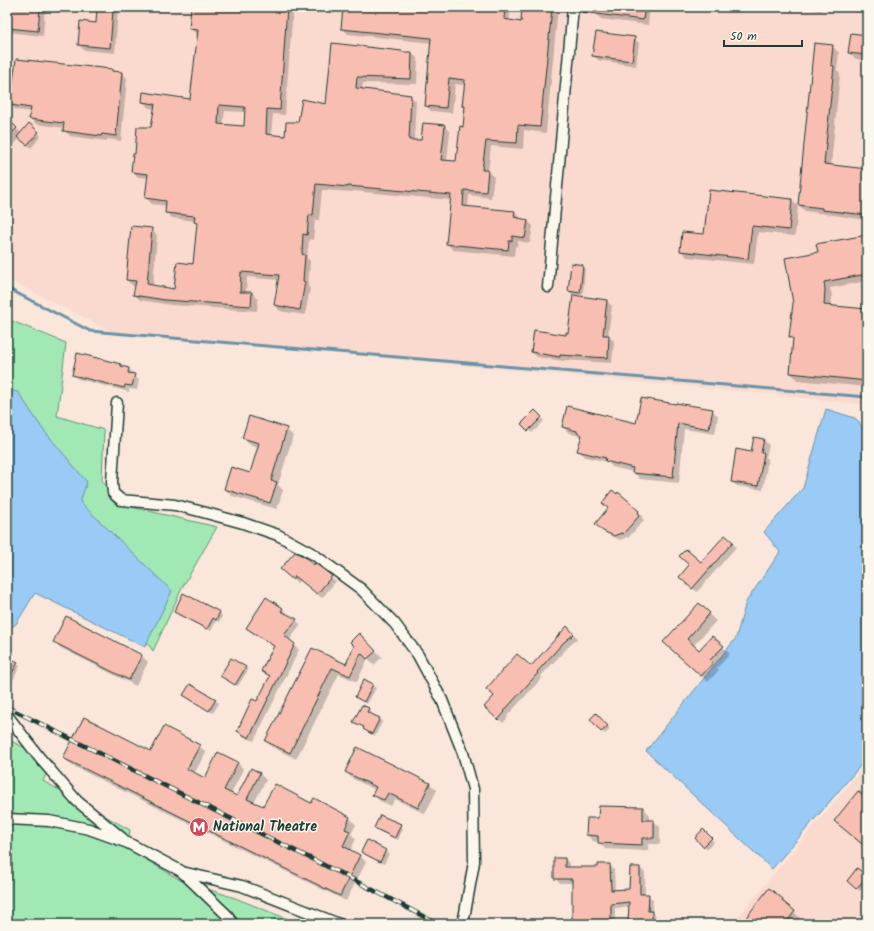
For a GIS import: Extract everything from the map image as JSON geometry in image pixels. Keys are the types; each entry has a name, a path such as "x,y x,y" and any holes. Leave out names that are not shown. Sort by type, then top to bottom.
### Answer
{"street":[{"path":"548,287 573,7"},
{"path":"117,403 112,482 113,493 121,500 175,505 199,510 278,535 313,554 361,589 395,624 418,655 442,700 463,753 473,789 474,862 463,924"},
{"path":"7,715 39,757 77,801 128,843"},
{"path":"7,818 48,821 89,829 128,843 181,871 242,886 339,924"},
{"path":"181,871 228,916 233,924"}],"shaded area":[{"path":"7,7 867,7 867,405 781,395 114,333 7,279"},
{"path":"867,763 867,924 732,924 783,863"}],"green space":[{"path":"7,319 66,343 57,416 104,430 102,480 114,503 217,527 182,588 153,651 7,448"},
{"path":"7,739 52,761 43,781 130,830 127,848 180,880 235,898 300,924 7,924"}],"water":[{"path":"7,390 18,392 42,428 87,482 80,502 172,591 145,647 35,593 16,624 7,630"},
{"path":"826,409 855,418 867,433 867,758 772,869 646,751 736,638 746,602 780,552 764,532 803,488"}],"building":[{"path":"7,7 40,7 38,31 7,28"},
{"path":"97,7 112,7 111,10 113,10 110,48 78,45 80,21 96,23"},
{"path":"191,7 287,7 280,110 267,109 266,134 285,136 286,122 298,122 302,99 326,104 332,43 412,52 411,79 357,77 356,88 411,95 409,140 421,140 423,123 445,125 441,160 456,161 460,126 463,127 465,106 462,106 465,80 449,78 446,108 425,106 431,38 341,29 343,7 505,7 504,19 521,22 522,7 552,8 540,127 518,125 517,143 486,141 482,170 488,170 486,192 464,190 463,206 515,211 514,217 528,220 525,238 512,236 512,241 509,241 508,250 446,244 451,195 316,184 313,215 309,215 307,235 303,234 302,254 305,255 303,281 305,282 300,310 274,305 279,275 241,272 240,292 252,292 251,306 165,300 133,295 136,281 126,280 131,226 152,228 147,284 174,289 177,262 193,264 197,223 194,222 195,216 165,213 166,201 145,198 148,174 131,172 133,154 135,154 137,127 151,127 155,104 142,102 143,92 190,99 198,30 189,29","holes":["219,105 245,107 244,126 218,124"]},
{"path":"582,7 645,7 643,20 582,12"},
{"path":"596,32 635,37 632,61 592,56"},
{"path":"851,33 867,35 867,55 848,53"},
{"path":"814,43 833,45 831,65 834,66 824,164 867,169 867,215 822,210 822,208 798,205"},
{"path":"16,59 112,69 112,71 122,72 116,136 102,134 101,136 63,131 64,123 29,119 31,108 10,105"},
{"path":"7,118 17,128 7,138"},
{"path":"29,123 39,132 27,145 17,137"},
{"path":"709,190 792,199 789,230 752,226 748,259 680,251 682,232 704,234"},
{"path":"867,235 867,274 824,282 824,305 867,309 867,381 790,373 793,338 789,337 793,303 785,258 818,252 816,244"},
{"path":"571,263 583,265 580,293 568,291"},
{"path":"573,295 607,300 603,335 609,335 608,358 560,355 560,357 531,352 534,330 566,335 566,332 568,333"},
{"path":"77,353 121,364 121,366 129,368 128,373 135,374 132,386 125,385 124,388 72,375"},
{"path":"641,398 713,409 709,429 678,423 673,477 632,473 633,468 605,461 606,458 577,451 582,435 577,433 577,431 562,427 567,406 636,423"},
{"path":"535,410 542,417 528,431 521,424"},
{"path":"249,416 287,428 271,481 277,482 270,503 224,489 231,467 250,473 259,443 242,438"},
{"path":"754,437 764,439 761,453 764,453 758,486 731,482 736,449 751,452"},
{"path":"612,490 617,494 618,492 630,502 639,511 638,513 640,515 623,534 621,533 614,536 603,531 595,524 608,508 602,503"},
{"path":"725,535 733,542 692,589 679,577 689,565 679,556 686,549 701,562"},
{"path":"295,552 305,557 314,565 315,563 332,576 317,594 295,576 293,580 280,569"},
{"path":"183,593 220,612 216,620 213,618 207,629 174,612"},
{"path":"266,597 283,608 281,611 297,619 284,635 295,644 249,738 237,731 252,699 257,701 270,676 261,671 274,646 246,628"},
{"path":"699,603 710,613 687,639 699,650 712,636 724,646 710,660 713,663 701,676 663,642"},
{"path":"66,616 142,655 129,680 53,642"},
{"path":"567,626 574,634 563,643 537,672 538,673 504,711 505,712 498,720 484,707 494,696 486,689 517,654 531,666"},
{"path":"359,633 376,651 367,659 361,653 350,676 332,668 290,753 265,741 312,648 346,664 354,646 350,642"},
{"path":"7,657 18,662 7,683"},
{"path":"231,658 246,667 235,685 220,676"},
{"path":"364,679 373,684 364,702 355,697"},
{"path":"190,684 216,699 209,711 183,695"},
{"path":"362,705 369,708 367,712 380,718 372,734 363,729 364,727 353,722"},
{"path":"596,713 608,726 601,732 590,719"},
{"path":"84,717 151,751 164,726 200,745 187,769 205,778 218,752 238,762 224,790 237,796 251,768 260,773 247,799 263,806 275,784 311,803 314,798 350,817 345,829 350,831 343,846 360,855 340,896 63,758"},
{"path":"357,747 430,783 418,808 388,793 384,800 372,795 376,787 345,772"},
{"path":"858,791 867,798 867,848 834,821"},
{"path":"599,806 643,807 643,820 654,820 654,838 642,838 642,845 598,843 598,836 586,835 587,818 598,818"},
{"path":"380,815 401,824 395,838 374,828"},
{"path":"703,829 712,838 703,847 695,838"},
{"path":"367,840 386,850 380,862 361,852"},
{"path":"554,858 565,858 565,867 598,867 598,864 610,864 611,890 629,889 630,867 640,867 640,894 649,894 648,911 652,911 652,921 642,921 641,924 628,924 629,902 611,904 611,924 572,924 572,879 554,879"},
{"path":"857,868 867,876 856,889 847,881"},
{"path":"769,888 795,911 785,924 741,924"}],"waterway":[{"path":"7,288 90,331 867,397"}],"railway":[{"path":"7,707 352,879 438,924"}],"place":[{"name":"National Theatre","path":"199,827"}]}
